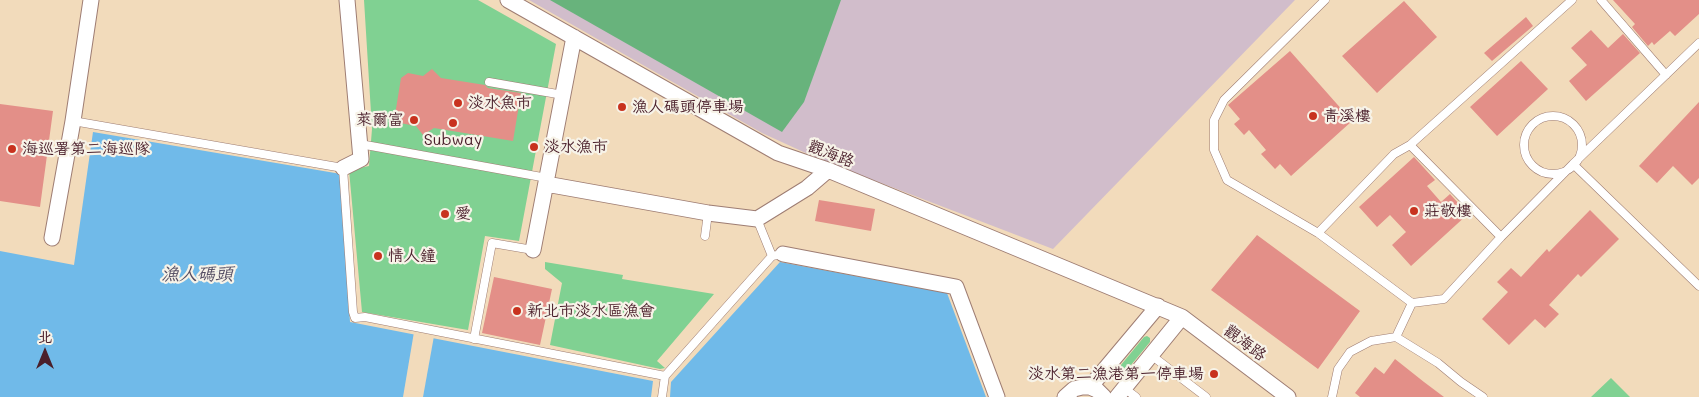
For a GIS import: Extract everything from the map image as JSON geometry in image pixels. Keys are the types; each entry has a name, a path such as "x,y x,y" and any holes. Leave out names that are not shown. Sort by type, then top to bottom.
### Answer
{"street":[{"path":"52,238 73,121 91,0"},
{"path":"344,168 360,159 348,0"},
{"name":"觀海路","path":"508,0 778,153 828,170 1182,317 1288,397"},
{"path":"533,250 574,37"},
{"path":"546,181 708,213 757,219 808,188 828,170"},
{"path":"778,255 956,288 997,397"},
{"path":"1090,387 1158,306"},
{"path":"1125,394 1151,354 1182,317"},
{"path":"1065,397 1074,389 1082,387 1098,390 1104,397"}],"lane":[{"path":"1325,0 1224,100 1214,120 1214,150 1227,180 1318,233 1412,303 1444,299 1501,237 1699,43"},
{"path":"1318,233 1394,154 1410,145 1572,0"},
{"path":"1601,0 1666,75"},
{"path":"489,82 563,95"},
{"path":"1556,116 1573,124 1581,141 1581,150 1574,164 1564,172 1555,174 1537,169 1530,163 1525,154 1524,145 1530,127 1546,117 1556,116"},
{"path":"73,121 344,168 354,318 365,318 665,376"},
{"path":"360,144 546,181"},
{"path":"1410,145 1501,237"},
{"path":"1574,164 1699,286"},
{"path":"705,236 708,213"},
{"path":"662,397 665,376 778,255 757,219"},
{"path":"474,339 492,243 533,250"},
{"path":"1396,337 1412,303"},
{"path":"1332,397 1338,369 1350,352 1371,341 1396,337 1438,363 1460,382 1483,397"},
{"path":"1151,354 1206,397"}],"shaded area":[{"path":"529,0 1295,0 1053,249 821,160 762,133"}],"green space":[{"path":"364,0 478,0 556,44 519,241 485,236 468,330 362,312 349,170 369,166 372,129"},
{"path":"550,0 841,0 804,102 782,132"},
{"path":"545,262 623,275 622,279 714,294 657,361 665,368 660,369 550,345 562,283 545,269"},
{"path":"1144,337 1150,338 1150,342 1122,376 1116,376 1116,371"},
{"path":"1611,378 1630,397 1591,397"}],"water":[{"name":"漁人碼頭","path":"93,132 341,174 350,322 653,381 651,397 0,397 0,251 74,265"},
{"path":"780,262 947,293 986,397 670,397 671,382"}],"pier":[{"path":"414,332 434,336 423,397 403,397"}],"building":[{"path":"1613,0 1699,0 1699,14 1675,36 1670,31 1654,45 1652,42 1648,46 1632,27 1635,24"},
{"path":"1404,1 1437,37 1377,93 1342,56"},
{"path":"1526,17 1533,26 1492,61 1484,53"},
{"path":"1591,30 1608,48 1623,34 1640,53 1586,101 1569,81 1587,65 1571,48"},
{"name":"青溪樓","path":"1290,51 1352,121 1291,176 1280,164 1275,169 1261,154 1266,150 1249,130 1244,135 1234,124 1240,119 1228,105"},
{"path":"1521,61 1548,89 1497,136 1470,107"},
{"name":"淡水魚市","path":"432,69 441,78 521,93 513,141 434,128 423,135 416,126 400,123 395,115 401,78 408,73 423,76"},
{"path":"1699,102 1699,178 1692,185 1673,166 1657,183 1639,166"},
{"path":"0,104 53,111 40,207 0,201"},
{"name":"莊敬樓","path":"1414,157 1435,180 1427,186 1441,202 1450,194 1468,214 1411,266 1392,245 1406,232 1390,215 1377,227 1359,207"},
{"path":"819,200 875,209 871,231 815,221"},
{"path":"1590,210 1619,239 1581,277 1578,274 1549,305 1559,314 1545,328 1535,319 1509,345 1482,319 1508,292 1497,282 1511,268 1521,277 1547,249 1549,252"},
{"path":"1257,235 1360,311 1318,369 1211,290"},
{"name":"新北市淡水區漁會","path":"494,277 552,289 540,345 482,333"},
{"path":"1395,359 1444,397 1360,397 1355,393 1375,367 1384,374"}],"place":[{"name":"淡水魚市","path":"458,103"},
{"name":"漁人碼頭停車場","path":"622,107"},
{"name":"青溪樓","path":"1313,116"},
{"name":"萊爾富","path":"414,120"},
{"name":"Subway","path":"453,123"},
{"name":"淡水漁市","path":"534,147"},
{"name":"海巡署第二海巡隊","path":"12,149"},
{"name":"莊敬樓","path":"1414,211"},
{"name":"愛","path":"445,214"},
{"name":"情人鐘","path":"378,256"},
{"name":"新北市淡水區漁會","path":"517,311"},
{"name":"淡水第二漁港第一停車場","path":"1214,374"}]}
